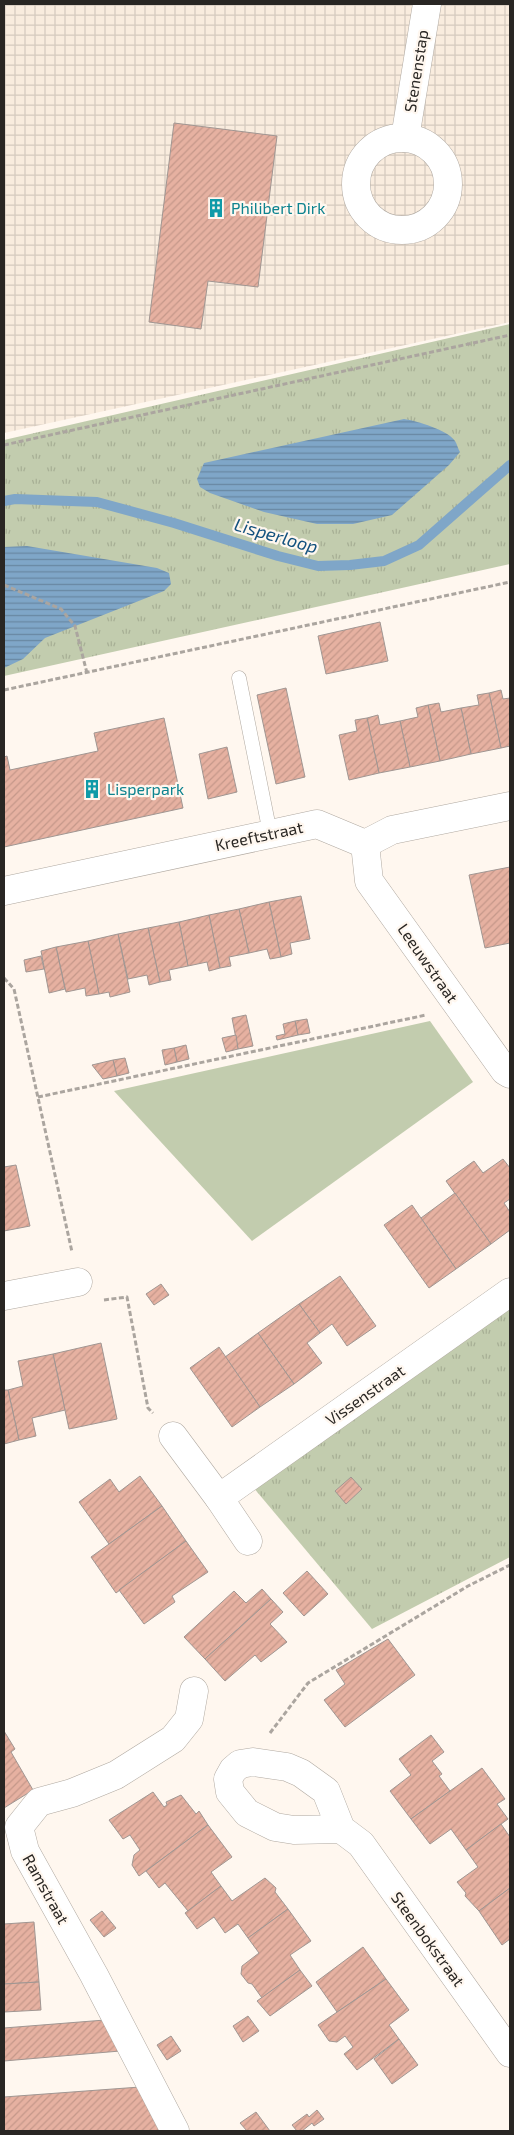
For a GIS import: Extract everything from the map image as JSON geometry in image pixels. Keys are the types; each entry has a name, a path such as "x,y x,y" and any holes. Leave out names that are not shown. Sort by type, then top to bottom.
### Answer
{"street":[{"name":"Stenenstap","path":"405,138 427,4"},
{"path":"365,844 392,830 510,806"},
{"name":"Kreeftstraat","path":"4,891 317,824 365,844"},
{"name":"Leeuwstraat","path":"365,844 370,881 505,1071 510,1074"},
{"path":"4,1296 78,1282"},
{"name":"Vissenstraat","path":"219,1498 510,1292"},
{"path":"174,1436 248,1541"},
{"name":"Ramstraat","path":"175,2131 94,1975 25,1851 19,1827 39,1802 72,1793 116,1775 173,1739 189,1719 194,1691"},
{"path":"253,1762 272,1764 301,1773 326,1791 341,1829 294,1830 275,1827 247,1812 230,1792 228,1780 233,1770 240,1764 253,1762"},
{"name":"Steenbokstraat","path":"341,1829 361,1844 510,2053"}],"lane":[{"path":"239,678 270,833"}],"path":[{"path":"4,445 510,335"},
{"path":"4,690 510,582"},
{"path":"4,585 61,609 75,626 87,673"},
{"path":"4,978 14,989 78,1282 104,1300 127,1297 148,1408 174,1436"},
{"path":"38,1097 460,1008"},
{"path":"272,1764 264,1740 308,1683 468,1586 510,1565"}],"shaded area":[{"path":"4,4 510,4 510,322 4,433"}],"green space":[{"path":"510,324 510,564 4,676 4,440"},
{"path":"430,1021 473,1082 252,1241 114,1091"},
{"path":"510,1308 510,1557 372,1629 253,1487"}],"water":[{"path":"404,419 424,424 446,433 455,441 460,452 449,465 392,515 353,524 317,524 264,512 210,493 200,487 197,479 204,463"},
{"path":"27,546 157,568 169,573 171,584 164,591 45,638 23,659 4,668 4,547"}],"building":[{"name":"Philibert Dirk","path":"174,123 277,136 258,287 208,281 201,329 149,322"},
{"path":"380,622 388,661 326,674 318,636"},
{"path":"286,688 305,777 276,784 257,695"},
{"path":"501,690 503,699 510,698 510,746 501,748 489,693"},
{"path":"489,693 501,748 471,754 461,708 479,705 477,695"},
{"path":"439,703 441,712 461,708 471,754 440,761 428,705"},
{"path":"428,705 440,761 410,767 400,721 418,717 416,708"},
{"path":"378,715 380,725 400,721 410,767 379,773 367,718"},
{"name":"Lisperpark","path":"164,718 183,808 4,847 4,757 7,756 10,770 98,751 94,733"},
{"path":"367,718 379,773 349,780 339,735 357,731 355,720"},
{"path":"227,747 237,792 208,799 199,754"},
{"path":"510,867 510,943 485,948 469,875"},
{"path":"301,896 310,939 290,943 292,954 281,957 269,902"},
{"path":"269,902 281,957 270,959 267,949 249,953 239,909"},
{"path":"239,909 249,953 229,957 231,966 220,968 209,915"},
{"path":"209,915 220,968 209,971 207,962 188,966 179,922"},
{"path":"179,922 188,966 169,970 171,980 160,982 148,928"},
{"path":"148,928 160,982 149,985 147,975 128,979 118,934"},
{"path":"118,934 130,992 110,997 109,992 99,994 88,941"},
{"path":"88,941 99,994 86,996 85,988 66,992 56,947"},
{"path":"56,947 65,989 49,993 41,951"},
{"path":"41,956 44,969 26,972 24,960"},
{"path":"246,1015 253,1046 238,1049 232,1018"},
{"path":"307,1019 310,1033 298,1035 295,1021"},
{"path":"295,1021 298,1035 277,1040 276,1036 285,1034 283,1024"},
{"path":"236,1035 238,1049 226,1052 222,1038"},
{"path":"186,1045 189,1059 177,1062 174,1048"},
{"path":"174,1048 177,1062 165,1065 162,1050"},
{"path":"125,1058 129,1073 117,1076 113,1060"},
{"path":"113,1060 117,1076 103,1079 92,1065"},
{"path":"503,1159 510,1168 510,1199 504,1203 510,1212 510,1230 491,1244 446,1181 474,1161 483,1173"},
{"path":"16,1165 30,1226 4,1231 4,1167"},
{"path":"455,1193 491,1244 456,1269 421,1218"},
{"path":"412,1205 456,1269 429,1288 384,1225"},
{"path":"340,1276 376,1326 347,1346 332,1324 320,1333 299,1304"},
{"path":"161,1284 169,1295 154,1305 146,1294"},
{"path":"299,1304 320,1333 307,1343 322,1363 294,1384 258,1333"},
{"path":"258,1333 294,1384 260,1407 225,1357"},
{"path":"101,1343 117,1419 69,1429 53,1354"},
{"path":"219,1347 260,1407 232,1427 190,1368"},
{"path":"53,1354 65,1410 32,1418 36,1436 19,1440 8,1390 23,1386 18,1361"},
{"path":"4,1390 8,1390 19,1440 4,1444"},
{"path":"140,1476 162,1506 109,1544 79,1502 110,1479 119,1492"},
{"path":"351,1477 362,1489 346,1504 335,1491"},
{"path":"162,1506 186,1541 116,1593 91,1557"},
{"path":"186,1541 208,1572 172,1596 175,1602 144,1624 119,1590"},
{"path":"307,1571 328,1594 304,1616 283,1593"},
{"path":"262,1589 271,1599 205,1659 184,1637 234,1591 246,1603"},
{"path":"271,1599 283,1612 270,1624 287,1642 261,1662 255,1655 225,1681 205,1659"},
{"path":"388,1639 415,1675 345,1727 324,1700 345,1684 336,1670"},
{"path":"4,1731 15,1749 11,1752 33,1790 4,1808"},
{"path":"431,1735 444,1752 432,1761 442,1774 439,1776 450,1791 411,1819 390,1791 411,1775 399,1759"},
{"path":"482,1768 505,1799 497,1804 508,1819 466,1850 451,1829 430,1844 411,1819"},
{"path":"153,1792 164,1807 167,1805 166,1802 181,1795 196,1814 199,1811 208,1825 139,1876 132,1865 134,1855 140,1850 130,1835 123,1839 109,1820"},
{"path":"501,1824 510,1837 510,1888 479,1911 465,1896 466,1893 457,1882 478,1867 466,1850"},
{"path":"208,1825 232,1857 211,1872 221,1886 188,1911 165,1883 159,1888 146,1871"},
{"path":"265,1878 276,1888 275,1892 288,1909 248,1938 238,1924 225,1933 214,1917 197,1929 185,1913 221,1886 232,1901"},
{"path":"510,1888 510,1939 502,1945 479,1911"},
{"path":"288,1909 311,1941 290,1955 300,1970 262,1998 252,1984 248,1983 241,1974 242,1966 259,1953 248,1938"},
{"path":"102,1911 116,1928 104,1937 90,1920"},
{"path":"34,1922 39,1982 4,1984 4,1924"},
{"path":"363,1947 386,1979 337,2012 316,1982"},
{"path":"300,1970 312,1986 270,2016 257,2001"},
{"path":"386,1979 409,2010 389,2025 399,2039 357,2070 344,2054 353,2047 345,2036 337,2042 329,2041 318,2025"},
{"path":"39,1982 41,2010 4,2012 4,1984"},
{"path":"248,2016 259,2031 243,2042 233,2026"},
{"path":"105,2020 120,2051 4,2061 4,2028"},
{"path":"171,2036 181,2051 167,2060 157,2045"},
{"path":"399,2039 418,2065 392,2084 374,2059"},
{"path":"140,2087 163,2131 4,2131 4,2097"},
{"path":"317,2110 324,2119 314,2126 312,2123 302,2131 297,2131 292,2125 307,2114 309,2117"},
{"path":"256,2112 270,2131 247,2131 240,2123"}],"waterway":[{"name":"Lisperloop","path":"4,501 15,499 97,502 174,523 278,556 318,566 350,565 384,561 419,545 510,465"}],"place":[{"name":"Philibert Dirk","path":"216,208"},
{"name":"Lisperpark","path":"92,789"}]}
